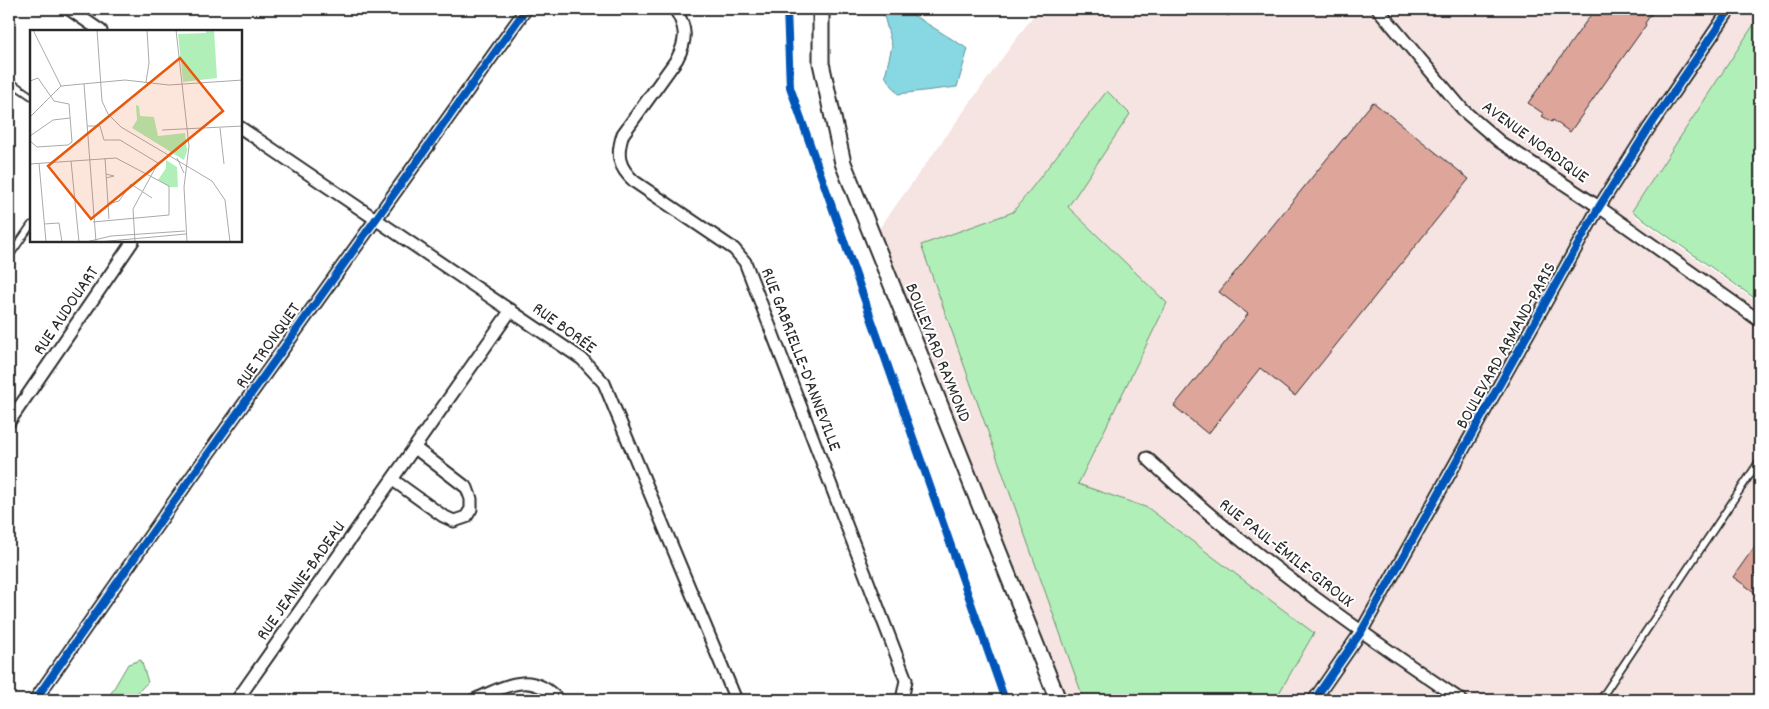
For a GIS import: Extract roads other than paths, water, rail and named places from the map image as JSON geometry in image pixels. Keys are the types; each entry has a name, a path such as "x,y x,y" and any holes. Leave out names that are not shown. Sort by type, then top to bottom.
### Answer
{"street":[{"path":"69,9 100,30"},
{"name":"RUE TRONQUET","path":"36,700 168,510 526,9"},
{"name":"RUE GABRIELLE-D'ANNEVILLE","path":"675,9 682,20 685,34 683,48 623,134 619,146 620,162 626,174 635,182 734,250 745,262 906,680 902,700"},
{"name":"BOULEVARD RAYMOND","path":"820,9 822,63 843,163 1058,700"},
{"name":"AVENUE NORDIQUE","path":"1378,9 1464,110 1500,142 1599,206 1760,321"},
{"name":"BOULEVARD ARMAND-PARIS","path":"1314,700 1361,632 1599,206 1649,128 1730,9"},
{"name":"RUE BORÉE","path":"242,129 374,220 582,359 604,382 736,700"},
{"name":"RUE AUDOUART","path":"9,422 132,242"},
{"name":"RUE JEANNE-BADEAU","path":"237,700 511,310"},
{"path":"392,480 443,516 454,521 466,517 472,509 471,498 467,488 415,448"},
{"name":"RUE PAUL-ÉMILE-GIROUX","path":"1147,458 1251,549 1361,632 1461,700"},
{"path":"474,700 510,685 521,683 536,683 558,700"}],"lane":[{"path":"9,81 30,95"},
{"path":"9,257 30,226"},
{"path":"1600,700 1760,460"}],"water":[{"path":"905,10 968,49 957,87 898,94 885,76 892,46 883,12"}]}
